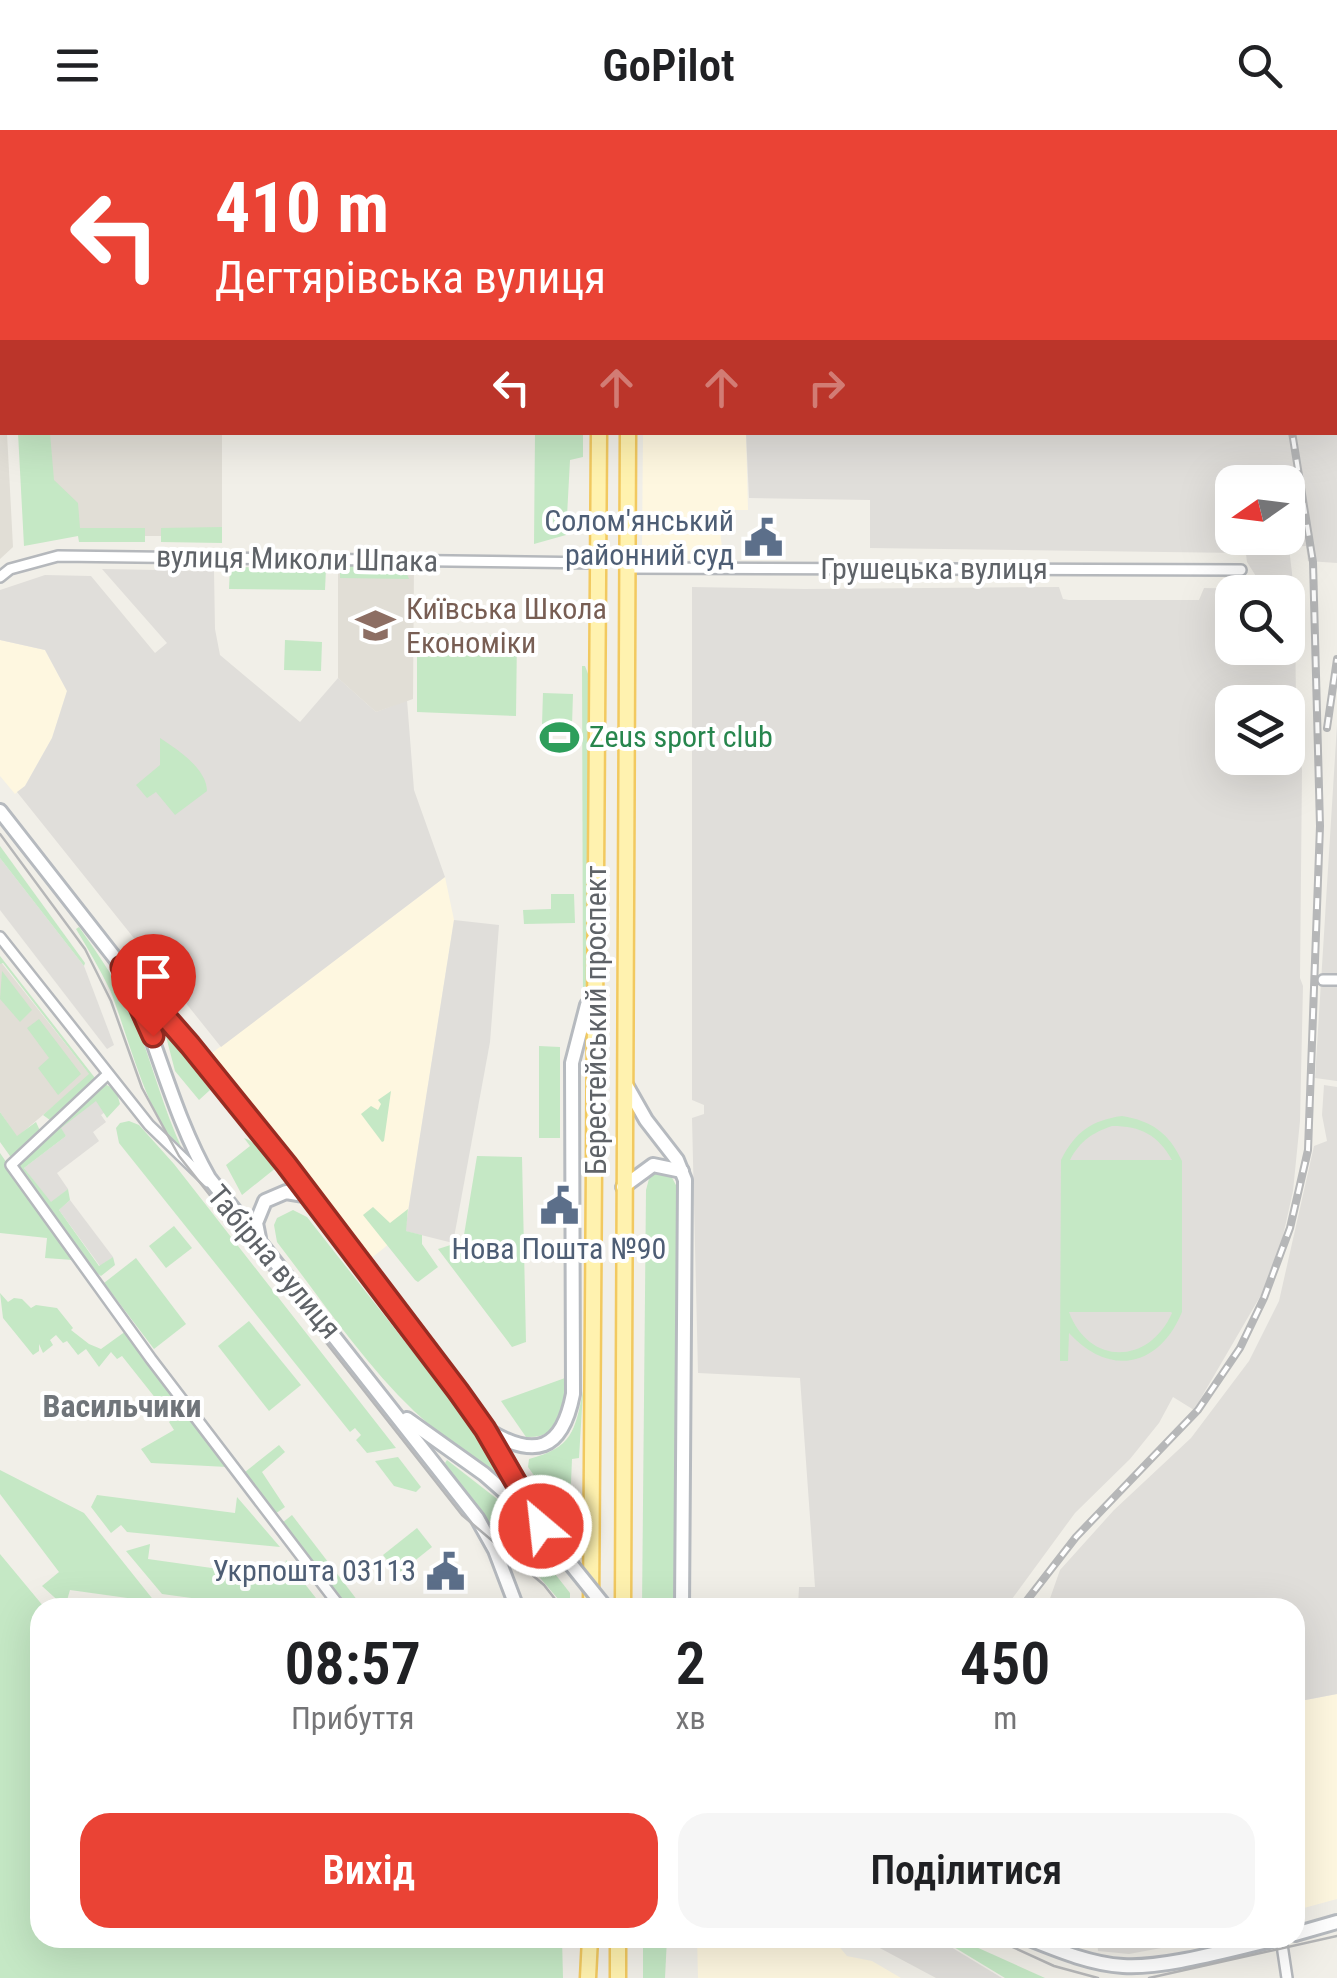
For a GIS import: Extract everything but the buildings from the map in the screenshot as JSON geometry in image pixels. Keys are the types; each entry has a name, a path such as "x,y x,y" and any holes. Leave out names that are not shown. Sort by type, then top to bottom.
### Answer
{"main road":[{"name":"Берестейський проспект","path":"591,1598 599,435"},
{"name":"Берестейський проспект","path":"623,1598 628,435"},
{"path":"0,811 310,1196 485,1429 541,1526 598,1598"},
{"path":"122,967 153,1036 181,1122 222,1195"},
{"path":"485,1429 518,1446 534,1448 556,1437 570,1410 572,1064 587,1006 596,997"},
{"path":"625,1082 685,1180 682,1598"},
{"path":"623,1187 654,1165 682,1171"},
{"path":"259,1239 256,1222 265,1202 286,1192 310,1196"},
{"name":"Табірна вулиця","path":"222,1195 486,1530 513,1598"},
{"path":"396,1412 484,1474 541,1526"},
{"path":"1305,1931 1337,1922"},
{"path":"588,1978 590,1948"},
{"path":"618,1948 618,1978"},
{"path":"1056,1948 1093,1961 1126,1966 1233,1948"}],"street":[{"name":"вулиця Миколи Шпака","path":"0,576 10,569 58,556 598,563"},
{"name":"Грушецька вулиця","path":"627,568 1241,570"},
{"name":"Табірна вулиця","path":"0,937 166,1144 222,1195"},
{"path":"1323,980 1337,980"},
{"path":"108,1074 12,1165 152,1359 333,1598"},
{"path":"1283,1948 1287,1978"}],"shaded area":[{"path":"0,435 7,435 13,547 0,559"},
{"path":"19,435 222,435 222,536 79,536"},
{"path":"643,435 746,435 748,510 718,510 723,558 657,561 645,556"},
{"path":"746,435 1337,435 1337,563 1308,561 1305,465 1215,465 1215,553 870,548 870,500 749,498"},
{"path":"1246,555 1290,555 1292,575 1255,575"},
{"name":"Київська Школа Економіки","path":"338,563 414,564 413,699 376,712 338,678"},
{"path":"102,569 214,571 215,629 220,655 300,722 338,678 376,712 407,700 414,790 445,877 221,1047 17,792 25,786 52,738 67,691 45,650 0,640 0,590 45,575 91,576 155,653 167,643"},
{"path":"692,587 1059,587 1063,599 1069,600 1199,600 1204,588 1215,588 1215,665 1296,665 1296,685 1215,685 1215,775 1302,775 1300,1121 1293,1191 1283,1236 1261,1295 1194,1410 1173,1397 1159,1423 1130,1459 1075,1513 1013,1598 798,1598 799,1587 815,1587 800,1378 698,1373 692,1118 704,1114 704,1105 692,1100"},
{"path":"0,640 45,650 67,691 52,738 25,786 15,794 0,776"},
{"path":"1337,725 1337,1081 1315,1078"},
{"path":"0,858 84,966 114,1045 107,1049 0,910"},
{"path":"445,877 454,920 405,1231 369,1260 208,1056"},
{"path":"454,920 499,925 490,1042 453,1243 405,1231"},
{"path":"0,961 90,1075 17,1137 0,1112"},
{"path":"1324,1085 1337,1087 1337,1694 1305,1700 1305,1598 1050,1598 1060,1570 1114,1510 1191,1438 1249,1361 1279,1301 1314,1146 1327,1141 1322,1115"},
{"path":"96,1100 105,1112 101,1115 106,1122 93,1132 99,1141 57,1173 68,1189 51,1203 24,1168 66,1136 60,1128"},
{"path":"70,1200 113,1257 100,1266 59,1210"},
{"path":"1337,1694 1337,1899 1305,1908 1305,1700"},
{"path":"697,1948 840,1948 847,1956 872,1961 901,1978 698,1978"},
{"path":"880,1948 952,1948 1002,1978 936,1978"},
{"path":"1098,1948 1161,1948 1129,1954"}],"green space":[{"path":"18,435 50,435 54,480 78,503 80,528 145,528 145,542 79,542 78,536 24,546"},
{"path":"535,435 583,435 583,457 570,460 566,535 534,544"},
{"path":"222,527 222,543 161,542 161,528"},
{"path":"340,564 403,564 409,579 340,578"},
{"path":"230,567 326,568 325,590 229,589"},
{"path":"417,633 517,636 516,716 417,712"},
{"path":"285,640 322,642 321,671 284,670"},
{"path":"582,666 590,679 589,977 583,994"},
{"path":"543,693 573,694 572,725 542,724"},
{"path":"160,738 190,760 206,783 207,791 175,815 156,792 147,798 136,785 160,765"},
{"path":"0,846 85,963 84,966 0,858"},
{"path":"551,894 574,894 575,923 524,924 523,910 551,909"},
{"path":"79,927 129,1008 183,1151 159,1120 149,1099 110,990 76,929"},
{"path":"0,956 95,1078 54,1123 43,1115 89,1074 0,964"},
{"path":"2,971 32,1010 20,1022 0,999"},
{"path":"39,1019 81,1074 58,1095 38,1068 49,1058 27,1028"},
{"path":"162,1021 210,1090 199,1100 175,1071"},
{"path":"539,1046 560,1047 560,1138 539,1138"},
{"path":"103,1083 116,1090 120,1104 107,1118 96,1101 61,1128 66,1136 24,1168 51,1202 68,1189 70,1200 59,1210 99,1266 113,1257 115,1265 101,1276 90,1268 17,1167"},
{"path":"391,1091 382,1142 361,1114 371,1106 378,1110 378,1100"},
{"path":"0,1112 17,1136 36,1122 41,1133 17,1157 10,1156 0,1142"},
{"path":"1122,1116 1151,1125 1165,1136 1182,1161 1182,1312 1172,1331 1147,1355 1132,1360 1100,1356 1069,1333 1068,1361 1060,1361 1061,1160 1086,1129","holes":["1112,1126 1148,1134 1172,1160 1070,1160 1087,1138","1069,1312 1171,1312 1172,1313 1149,1342 1135,1350 1119,1352 1090,1342"]},
{"path":"129,1121 139,1125 174,1164 396,1448 367,1453 356,1440 361,1435 355,1428 350,1432 119,1143 116,1128"},
{"path":"244,1138 277,1167 242,1195 226,1165 250,1146"},
{"path":"0,1153 73,1260 45,1258 47,1238 0,1233"},
{"path":"477,1156 522,1157 526,1342 512,1347 438,1249 463,1241"},
{"path":"669,1172 677,1187 676,1598 642,1598 646,1190 650,1175"},
{"path":"373,1207 390,1223 408,1209 406,1231 422,1235 422,1244 438,1267 418,1282 415,1280 363,1215"},
{"path":"293,1210 307,1217 523,1498 520,1500 414,1411 359,1351 277,1242 277,1218"},
{"path":"174,1226 192,1248 166,1268 149,1246"},
{"path":"136,1258 186,1324 154,1349 104,1283"},
{"path":"0,1293 8,1302 14,1298 22,1299 31,1308 57,1308 71,1330 101,1349 126,1331 227,1467 151,1463 141,1449 174,1430 169,1422 172,1419 122,1356 117,1359 111,1352 99,1367 86,1349 78,1355 56,1335 50,1340 53,1345 43,1353 39,1344 39,1351 33,1355 3,1318"},
{"path":"249,1321 301,1385 269,1411 218,1346"},
{"path":"565,1378 562,1410 555,1427 548,1433 526,1437 501,1401"},
{"path":"583,1391 579,1458 572,1459 573,1530 528,1467 529,1459 554,1449 569,1436"},
{"path":"279,1445 285,1452 262,1472 285,1507 275,1514 245,1472"},
{"path":"398,1457 421,1487 416,1492 394,1486 375,1461"},
{"path":"447,1460 501,1502 530,1538 527,1564 503,1545 445,1463"},
{"path":"0,1470 84,1513 152,1598 70,1590 68,1598 55,1598 42,1586 59,1572 0,1494"},
{"path":"97,1495 235,1513 237,1497 280,1547 127,1532 121,1525 111,1533 91,1507"},
{"path":"292,1515 356,1598 340,1598 282,1523"},
{"path":"417,1528 432,1547 398,1574 383,1555"},
{"path":"150,1544 148,1559 283,1578 286,1560 316,1598 191,1598 162,1594 126,1551"},
{"path":"0,1554 37,1598 30,1598 30,1948 562,1948 563,1978 0,1978"},
{"path":"536,1555 541,1556 570,1598 557,1598 535,1572"},
{"path":"643,1948 666,1948 665,1978 643,1978"},
{"path":"956,1948 978,1948 1045,1978 1005,1978"}],"tram line":[{"path":"0,834 85,949 111,1001 142,1088 179,1156 462,1515 554,1598"},
{"path":"1305,1943 1337,1936"},
{"path":"1015,1948 1054,1966 1098,1978"},
{"path":"1149,1978 1283,1948"}],"railway":[{"path":"1029,1598 1076,1537 1198,1410 1240,1348 1290,1228 1308,1150 1320,826 1313,562 1292,435"},
{"path":"1327,728 1337,659"}],"place":[{"name":"Солом'янський районний суд","path":"764,538"},
{"name":"Київська Школа Економіки","path":"376,626"},
{"name":"Zeus sport club","path":"559,737"},
{"name":"Нова Пошта №90","path":"559,1205"},
{"name":"Укрпошта 03113","path":"446,1571"}],"district":[{"name":"Васильчики","path":"122,1406"}],"route":[{"path":"153,1036 122,967 286,1164 458,1391 485,1429 541,1526"}]}
